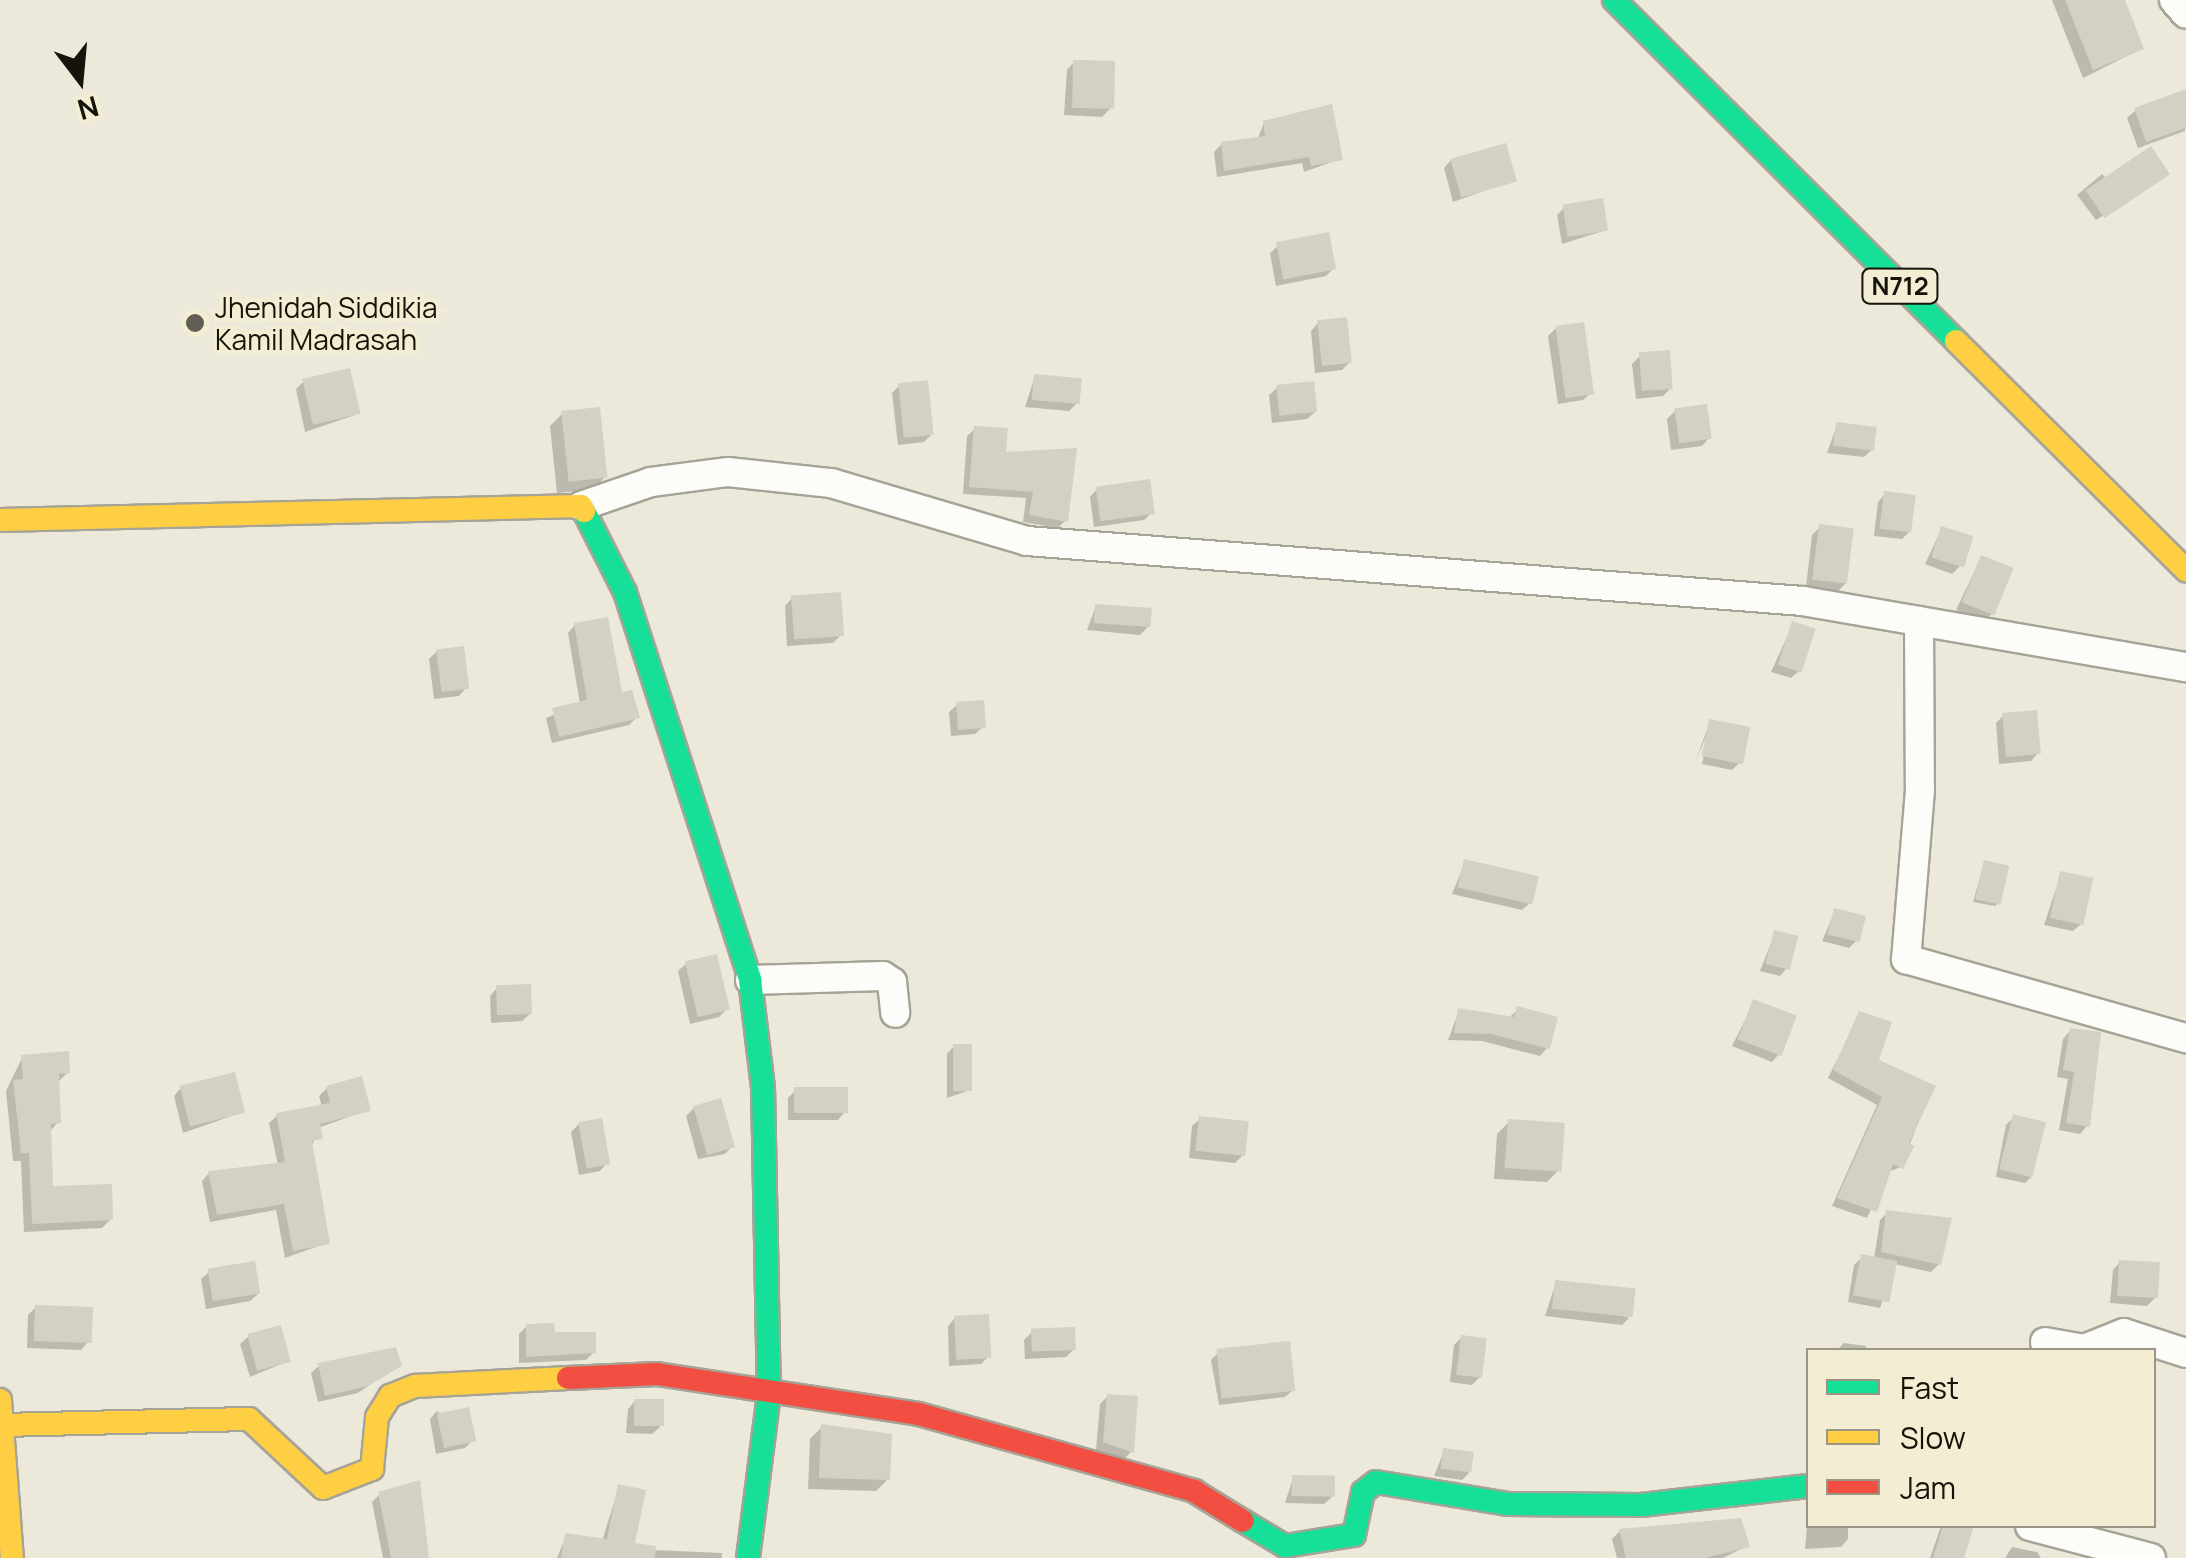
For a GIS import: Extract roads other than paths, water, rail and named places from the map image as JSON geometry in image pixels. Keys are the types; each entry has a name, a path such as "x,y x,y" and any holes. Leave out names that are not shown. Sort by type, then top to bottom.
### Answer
{"main road":[{"name":"N712","path":"1614,0 2186,570"},
{"path":"0,520 582,506 625,592 750,980 762,1086 768,1394 748,1558"},
{"path":"2,1425 223,1415 250,1420 323,1488 349,1483 372,1469 377,1417 390,1396 415,1386 657,1374 768,1394 919,1414 1024,1440 1142,1480 1194,1491 1288,1552 1354,1535 1363,1492 1376,1482 1508,1504 1641,1505 1806,1486"},
{"path":"0,1400 12,1558"}],"street":[{"path":"2174,0 2186,14"},
{"path":"582,506 651,482 728,472 831,483 1027,541 1803,601 2186,668"},
{"path":"1919,621 1920,790 1906,959 2186,1038"},
{"path":"750,980 883,976 892,982 895,1013"},
{"path":"2086,1348 2124,1332 2186,1353"},
{"path":"2045,1342 2078,1348"},
{"path":"2038,1528 2151,1558"}],"place":[{"name":"Jhenidah Siddikia Kamil Madrasah","path":"195,323"}]}
